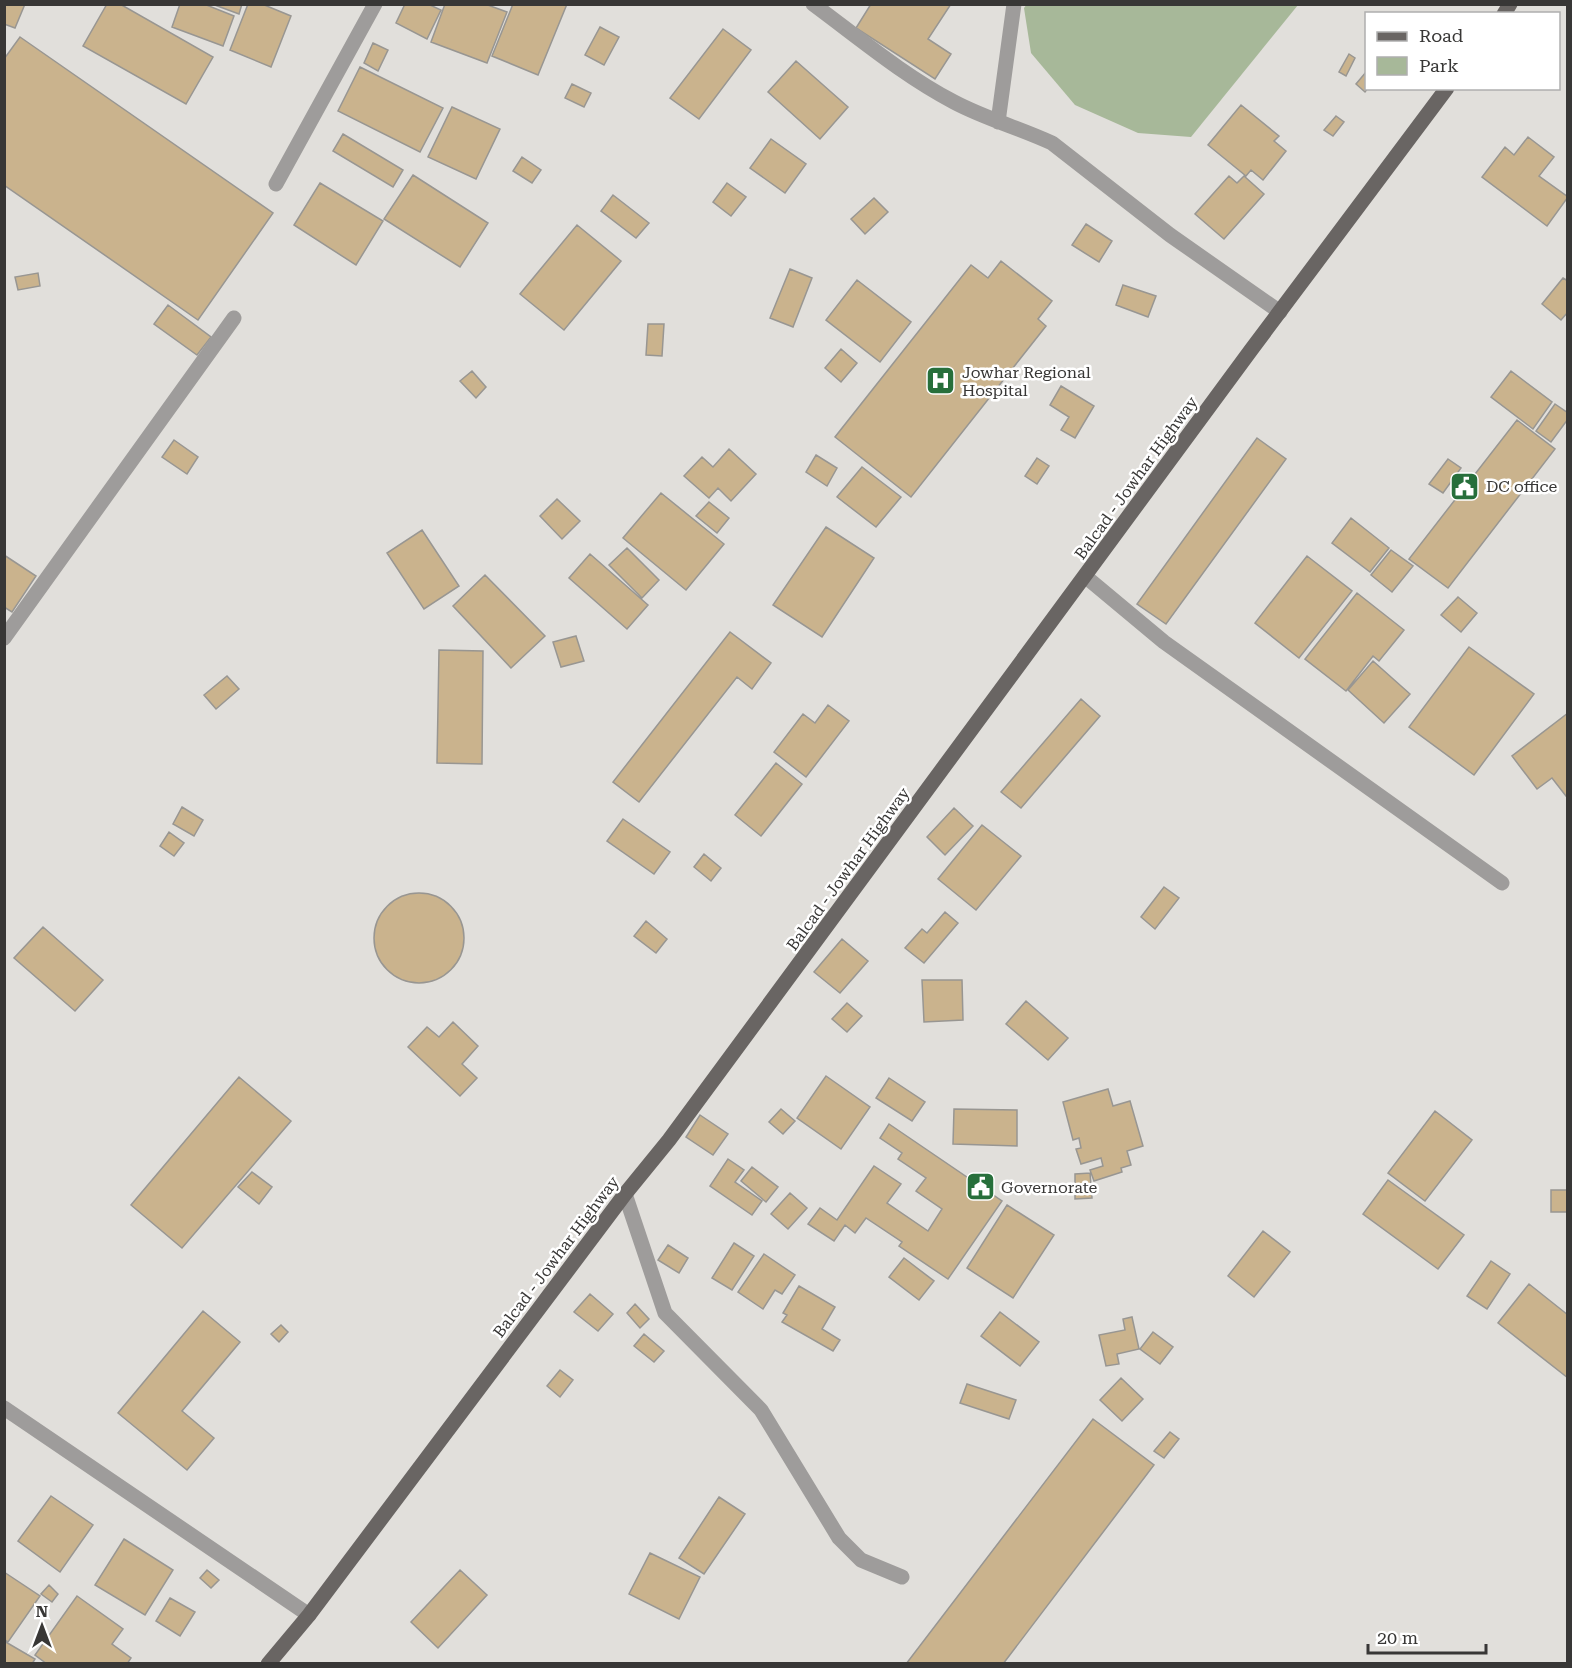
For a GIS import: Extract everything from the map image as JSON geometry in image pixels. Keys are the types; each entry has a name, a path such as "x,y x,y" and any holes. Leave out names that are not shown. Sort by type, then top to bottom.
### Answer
{"main road":[{"name":"Balcad - Jowhar Highway","path":"268,1664 309,1615 625,1194 669,1140 1446,90"}],"street":[{"path":"276,184 375,4"},
{"path":"813,4 922,84 955,103 1052,143 1170,234 1280,312"},
{"path":"998,122 1014,4"},
{"path":"4,638 234,318"},
{"path":"1086,577 1164,642 1502,883"},
{"path":"625,1194 665,1313 761,1410 839,1538 861,1560 902,1577"},
{"path":"4,1408 309,1615"}],"green space":[{"path":"1027,4 1298,5 1191,137 1138,133 1075,105 1031,53 1024,8"}],"building":[{"path":"4,4 25,4 15,28 4,24"},
{"path":"107,4 120,4 213,57 186,104 83,46"},
{"path":"180,4 204,4 234,16 223,46 172,27"},
{"path":"212,4 242,4 239,14"},
{"path":"248,4 262,4 291,16 271,67 230,50"},
{"path":"405,4 428,4 441,10 427,39 396,23"},
{"path":"445,4 485,4 507,12 487,63 431,42"},
{"path":"513,4 567,4 538,75 492,56"},
{"path":"871,4 951,4 928,39 951,54 935,79 856,28"},
{"path":"600,27 619,37 604,65 585,55"},
{"path":"723,29 751,50 699,119 670,98"},
{"path":"20,37 273,213 198,320 4,185 4,59"},
{"path":"373,43 388,50 378,71 364,63"},
{"path":"1349,54 1355,58 1346,76 1339,72"},
{"path":"796,61 848,107 820,139 768,92"},
{"path":"360,67 443,108 420,152 338,111"},
{"path":"1365,73 1365,92 1356,84"},
{"path":"572,84 591,93 584,107 565,98"},
{"path":"1241,105 1279,136 1274,141 1286,151 1263,180 1251,170 1246,176 1208,145"},
{"path":"452,107 500,129 476,179 428,157"},
{"path":"1336,116 1344,122 1333,136 1324,130"},
{"path":"343,134 403,170 393,187 333,151"},
{"path":"1528,137 1554,157 1539,176 1568,197 1547,226 1482,177 1505,147 1514,155"},
{"path":"771,139 806,164 785,193 750,168"},
{"path":"522,157 541,170 532,183 513,171"},
{"path":"413,175 488,223 460,267 384,219"},
{"path":"1229,176 1237,183 1244,176 1264,194 1224,239 1195,214"},
{"path":"320,183 383,221 356,265 294,225"},
{"path":"727,183 746,197 731,216 713,202"},
{"path":"613,195 649,223 636,238 601,211"},
{"path":"874,198 888,212 865,234 851,219"},
{"path":"1086,224 1112,241 1099,262 1072,245"},
{"path":"577,225 621,261 564,330 520,294"},
{"name":"Jowhar Regional Hospital","path":"1001,261 1052,301 1038,319 1046,326 911,497 835,437 971,265 988,278"},
{"path":"790,269 812,278 793,327 770,318"},
{"path":"38,273 40,286 18,290 15,277"},
{"path":"1563,278 1568,281 1568,312 1561,320 1542,304"},
{"path":"857,280 911,322 880,362 826,320"},
{"path":"1123,285 1156,296 1148,317 1116,305"},
{"path":"168,305 211,337 197,355 154,324"},
{"path":"648,324 664,324 662,356 646,355"},
{"path":"841,349 857,363 841,382 825,368"},
{"path":"472,371 486,387 476,398 460,381"},
{"path":"1511,371 1552,402 1533,429 1491,397"},
{"path":"1061,386 1094,406 1075,438 1061,430 1069,417 1050,405"},
{"path":"1555,404 1568,413 1568,419 1551,442 1536,431"},
{"path":"1517,420 1555,449 1448,588 1409,559"},
{"path":"1257,438 1286,459 1166,624 1137,604"},
{"path":"174,440 198,457 187,474 162,457"},
{"path":"729,449 756,474 731,501 718,488 709,498 684,476 702,457 713,467"},
{"path":"816,455 837,468 827,486 806,472"},
{"path":"1037,458 1049,466 1037,484 1025,476"},
{"path":"1448,459 1461,468 1443,493 1429,484"},
{"path":"862,467 901,497 876,527 837,497"},
{"path":"661,493 724,544 686,590 623,538"},
{"path":"557,499 580,521 562,539 540,516"},
{"path":"709,502 729,518 717,533 696,516"},
{"path":"1351,518 1389,548 1370,572 1332,543"},
{"path":"826,527 874,558 822,637 773,605"},
{"path":"422,530 459,586 424,609 387,553"},
{"path":"627,548 659,580 642,598 609,565"},
{"path":"1391,550 1413,566 1392,592 1371,575"},
{"path":"590,554 648,605 627,629 569,578"},
{"path":"4,555 36,576 12,612 4,607"},
{"path":"1307,556 1352,591 1299,658 1255,623"},
{"path":"485,575 545,636 511,668 453,606"},
{"path":"1357,593 1404,630 1379,661 1373,656 1346,691 1305,659"},
{"path":"1458,597 1477,613 1461,632 1441,615"},
{"path":"730,632 771,663 752,689 737,677 639,802 613,782"},
{"path":"576,636 584,661 561,667 553,642"},
{"path":"1469,647 1534,694 1474,775 1409,727"},
{"path":"439,650 483,651 482,764 437,763"},
{"path":"1373,661 1410,694 1384,723 1348,690"},
{"path":"227,676 239,689 216,709 204,695"},
{"path":"1081,699 1100,716 1021,808 1001,792"},
{"path":"828,705 849,721 806,777 774,752 803,714 815,723"},
{"path":"1568,713 1568,795 1566,796 1552,778 1537,789 1512,756"},
{"path":"776,763 802,784 761,836 735,815"},
{"path":"182,807 203,820 194,836 173,824"},
{"path":"954,808 973,826 945,855 927,837"},
{"path":"623,819 670,852 654,874 607,841"},
{"path":"982,825 1021,856 976,910 938,879"},
{"path":"169,832 184,843 174,856 160,846"},
{"path":"704,854 721,868 711,881 694,867"},
{"path":"1164,887 1179,898 1155,929 1141,917"},
{"path":"419,893 444,901 456,913 464,938 456,963 444,975 419,983 394,975 382,963 374,938 382,913 394,901"},
{"path":"945,912 958,923 924,963 905,948 922,929 927,933"},
{"path":"646,921 667,939 656,953 634,936"},
{"path":"43,927 103,980 75,1011 14,958"},
{"path":"842,939 868,961 840,993 814,972"},
{"path":"922,980 962,980 963,1020 924,1022"},
{"path":"1026,1001 1068,1038 1048,1060 1006,1024"},
{"path":"847,1003 862,1016 847,1032 832,1019"},
{"path":"453,1022 478,1046 462,1064 477,1078 460,1096 408,1047 427,1027 439,1037"},
{"path":"826,1076 870,1107 841,1149 797,1118"},
{"path":"239,1077 291,1121 182,1248 131,1205"},
{"path":"889,1078 925,1102 912,1121 876,1098"},
{"path":"1108,1089 1113,1106 1130,1101 1143,1146 1127,1151 1131,1165 1121,1168 1122,1172 1094,1181 1090,1170 1103,1166 1101,1158 1081,1164 1076,1149 1081,1148 1079,1138 1073,1140 1063,1102"},
{"path":"781,1109 795,1121 783,1134 769,1122"},
{"path":"954,1109 1017,1110 1017,1146 953,1144"},
{"path":"1435,1111 1472,1140 1425,1201 1388,1173"},
{"path":"700,1115 728,1134 713,1155 686,1137"},
{"path":"889,1124 1002,1201 948,1279 899,1246 902,1242 866,1218 855,1233 845,1225 834,1241 808,1224 820,1208 837,1220 874,1166 901,1184 887,1203 928,1231 942,1209 916,1191 926,1178 898,1159 902,1153 880,1138"},
{"path":"728,1159 744,1170 735,1182 762,1201 752,1215 710,1186"},
{"path":"752,1167 778,1187 766,1202 741,1181"},
{"path":"252,1172 272,1187 259,1204 238,1187"},
{"path":"1090,1173 1092,1198 1075,1199 1075,1174"},
{"path":"1388,1180 1464,1235 1438,1269 1363,1214"},
{"path":"1551,1190 1568,1190 1568,1212 1551,1212"},
{"path":"790,1193 807,1208 788,1229 771,1214"},
{"path":"1007,1205 1054,1235 1013,1298 967,1268"},
{"path":"1263,1231 1290,1252 1254,1297 1228,1276"},
{"path":"734,1243 754,1256 732,1290 712,1278"},
{"path":"668,1245 688,1258 679,1273 658,1260"},
{"path":"764,1254 795,1275 782,1294 775,1290 763,1309 738,1292"},
{"path":"904,1258 934,1281 919,1300 889,1277"},
{"path":"1491,1261 1510,1274 1487,1309 1467,1296"},
{"path":"1529,1284 1568,1315 1568,1378 1498,1323"},
{"path":"799,1286 835,1307 822,1329 840,1340 833,1351 782,1322 787,1315 783,1313"},
{"path":"590,1294 613,1314 598,1331 574,1312"},
{"path":"635,1304 649,1319 640,1328 627,1313"},
{"path":"203,1311 240,1342 182,1411 214,1438 187,1470 118,1413"},
{"path":"1000,1312 1039,1342 1020,1366 981,1336"},
{"path":"1132,1317 1139,1349 1117,1354 1119,1364 1106,1366 1099,1335 1125,1330 1123,1319"},
{"path":"281,1325 288,1332 279,1342 271,1334"},
{"path":"1153,1332 1173,1347 1160,1364 1140,1349"},
{"path":"644,1334 664,1351 654,1362 634,1346"},
{"path":"560,1370 573,1380 560,1397 547,1386"},
{"path":"1121,1378 1143,1399 1122,1421 1100,1400"},
{"path":"967,1384 1016,1400 1009,1419 960,1403"},
{"path":"1093,1419 1154,1465 1003,1664 906,1664"},
{"path":"1170,1432 1179,1439 1164,1458 1154,1451"},
{"path":"51,1496 93,1525 60,1572 18,1541"},
{"path":"719,1497 745,1514 704,1574 679,1558"},
{"path":"124,1539 173,1570 145,1615 95,1585"},
{"path":"650,1553 700,1577 679,1619 629,1594"},
{"path":"207,1570 219,1580 211,1588 200,1578"},
{"path":"460,1570 487,1595 438,1648 411,1622"},
{"path":"4,1572 40,1596 8,1642 4,1639"},
{"path":"49,1585 58,1594 52,1602 41,1594"},
{"path":"77,1596 123,1629 112,1644 131,1658 127,1664 47,1664 35,1655"},
{"path":"170,1598 195,1612 180,1636 156,1621"},
{"path":"4,1641 35,1659 32,1664 4,1664"}],"place":[{"name":"Jowhar Regional Hospital","path":"941,381"},
{"name":"DC office","path":"1465,486"},
{"name":"Governorate","path":"980,1187"}]}
